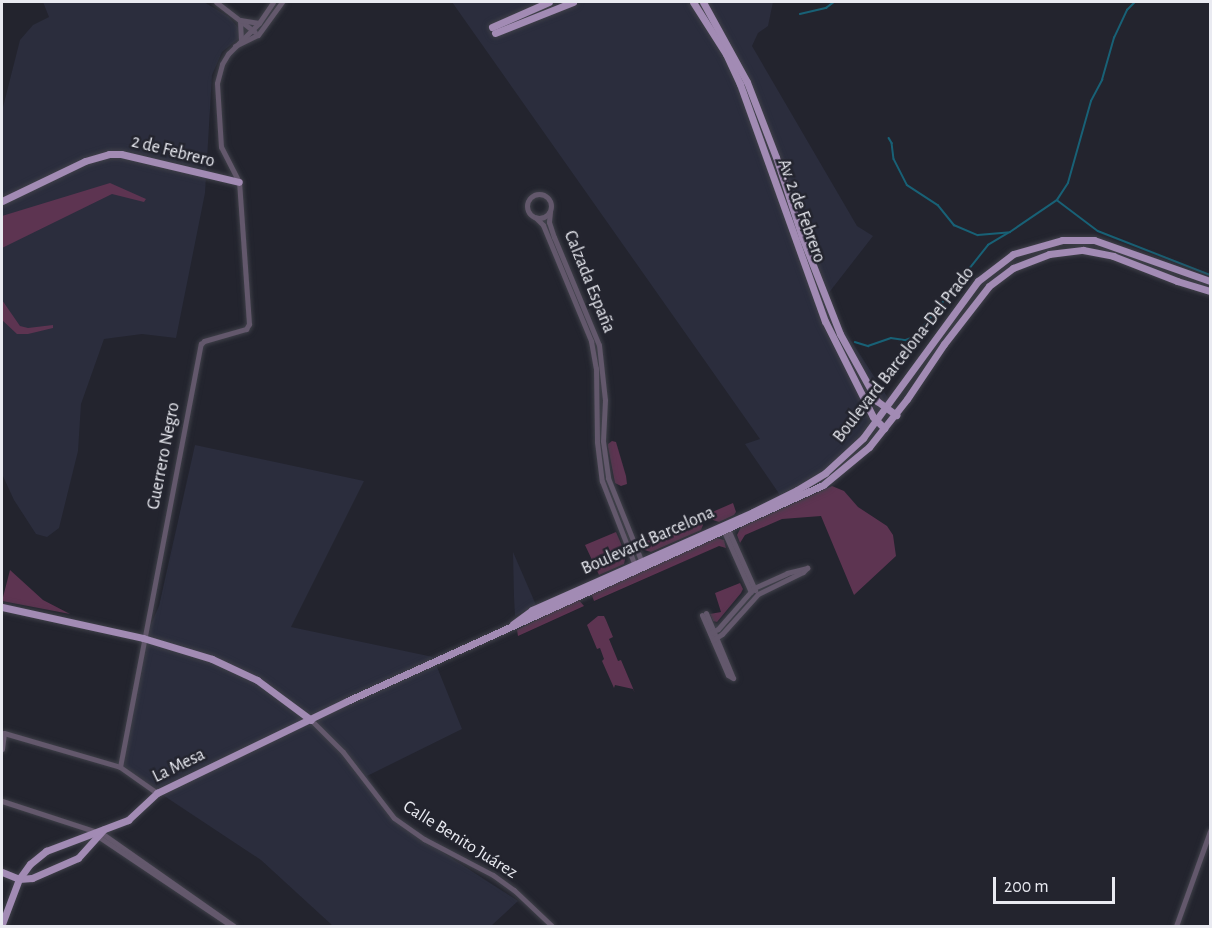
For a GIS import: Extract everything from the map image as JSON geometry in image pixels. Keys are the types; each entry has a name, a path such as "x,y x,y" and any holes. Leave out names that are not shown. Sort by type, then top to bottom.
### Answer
{"main road":[{"path":"549,2 494,30 573,2"},
{"name":"Av. 2 de Febrero","path":"693,2 726,54 740,84 825,321 876,420 884,428"},
{"name":"Av. 2 de Febrero","path":"703,2 747,82 832,315 877,401 896,414"},
{"name":"2 de Febrero","path":"2,201 85,162 109,154 121,154 239,182"},
{"name":"Boulevard Barcelona-Del Prado","path":"798,493 842,459 876,420 978,281 1000,262 1026,248 1062,240 1094,240 1210,281"},
{"name":"Boulevard Barcelona-Del Prado","path":"798,493 837,475 869,447 896,414 988,286 1013,268 1029,261 1068,251 1097,252 1210,291"},
{"name":"Boulevard Barcelona","path":"311,720 513,624 533,610 798,493"},
{"path":"2,607 144,638 187,650 236,669 281,695 311,720"},
{"name":"La Mesa","path":"2,924 19,879 30,864 46,851 135,816 157,793 311,720"},
{"path":"2,872 19,879 32,878 74,860 96,831"}],"street":[{"path":"216,2 258,35"},
{"path":"242,42 273,2"},
{"path":"239,182 221,147 219,73 233,47 258,35 282,2"},
{"path":"240,20 259,23"},
{"path":"240,20 242,42"},
{"name":"Guerrero Negro","path":"120,767 201,344 204,341 248,327 239,182"},
{"path":"536,194 548,198 551,204 550,212 545,217 536,218 529,213 527,206 530,198 536,194"},
{"name":"Calzada España","path":"550,212 551,227 599,345 601,400"},
{"name":"Calzada España","path":"536,218 544,228 591,341 601,400"},
{"path":"601,400 608,478 638,565"},
{"path":"725,527 754,592"},
{"path":"712,632 754,592 787,573 807,568 803,573 754,592 715,639"},
{"path":"704,614 733,678 728,675 715,639"},
{"name":"Calle Benito Juárez","path":"311,720 341,750 394,818 424,839 493,875 514,890 552,927"},
{"path":"2,749 4,734 120,767 157,793"},
{"path":"2,801 96,831 233,927"},
{"path":"1176,927 1210,831"}],"shaded area":[{"path":"43,2 204,2 229,17 240,30 239,38 222,52 212,75 205,193 176,338 142,334 104,339 81,404 78,451 59,528 47,537 36,534 14,500 2,474 2,111 20,40 33,25 49,17"},
{"path":"452,2 773,2 768,26 758,33 752,46 857,226 873,236 824,299 890,401 842,459 782,498 745,444 760,439"},
{"path":"110,183 146,199 144,202 112,194 2,248 2,216"},
{"path":"2,300 20,326 28,328 53,325 53,328 28,334 17,334 2,320"},
{"path":"612,441 616,442 626,476 627,484 621,486 615,483 608,447"},
{"path":"195,445 364,481 291,627 433,657 462,729 367,776 393,816 403,827 518,901 491,926 333,926 261,860 119,766 145,638 159,606"},
{"path":"832,486 844,491 858,507 887,526 893,535 896,556 854,595 821,516 782,519 745,535 740,543 737,535 741,527"},
{"path":"733,503 736,512 734,515 719,522 713,520 710,513"},
{"path":"700,518 703,525 701,530 651,552 641,549 637,540 642,543"},
{"path":"616,532 626,555 624,564 599,575 585,545"},
{"path":"717,538 724,540 726,548 719,546 594,601 591,593"},
{"path":"513,552 536,605 515,616 514,597"},
{"path":"10,570 43,600 70,614 2,601"},
{"path":"740,583 743,589 741,593 717,622 713,621 710,614 721,612 715,593"},
{"path":"578,599 584,606 518,636 517,630"},
{"path":"598,616 604,616 606,620 613,637 609,639 635,693 633,689 615,685 614,688 602,661 604,659 600,648 597,649 587,625"}],"waterway":[{"path":"800,14 826,8 834,2"},
{"path":"889,138 894,159 907,185 938,205 954,225 978,235 1010,232 1057,200 1068,183 1091,101 1102,80 1114,38 1127,10 1135,2"},
{"path":"1057,200 1098,231 1210,275"},
{"path":"855,342 868,346 891,338 906,340 916,336 988,245 1008,233"}]}
